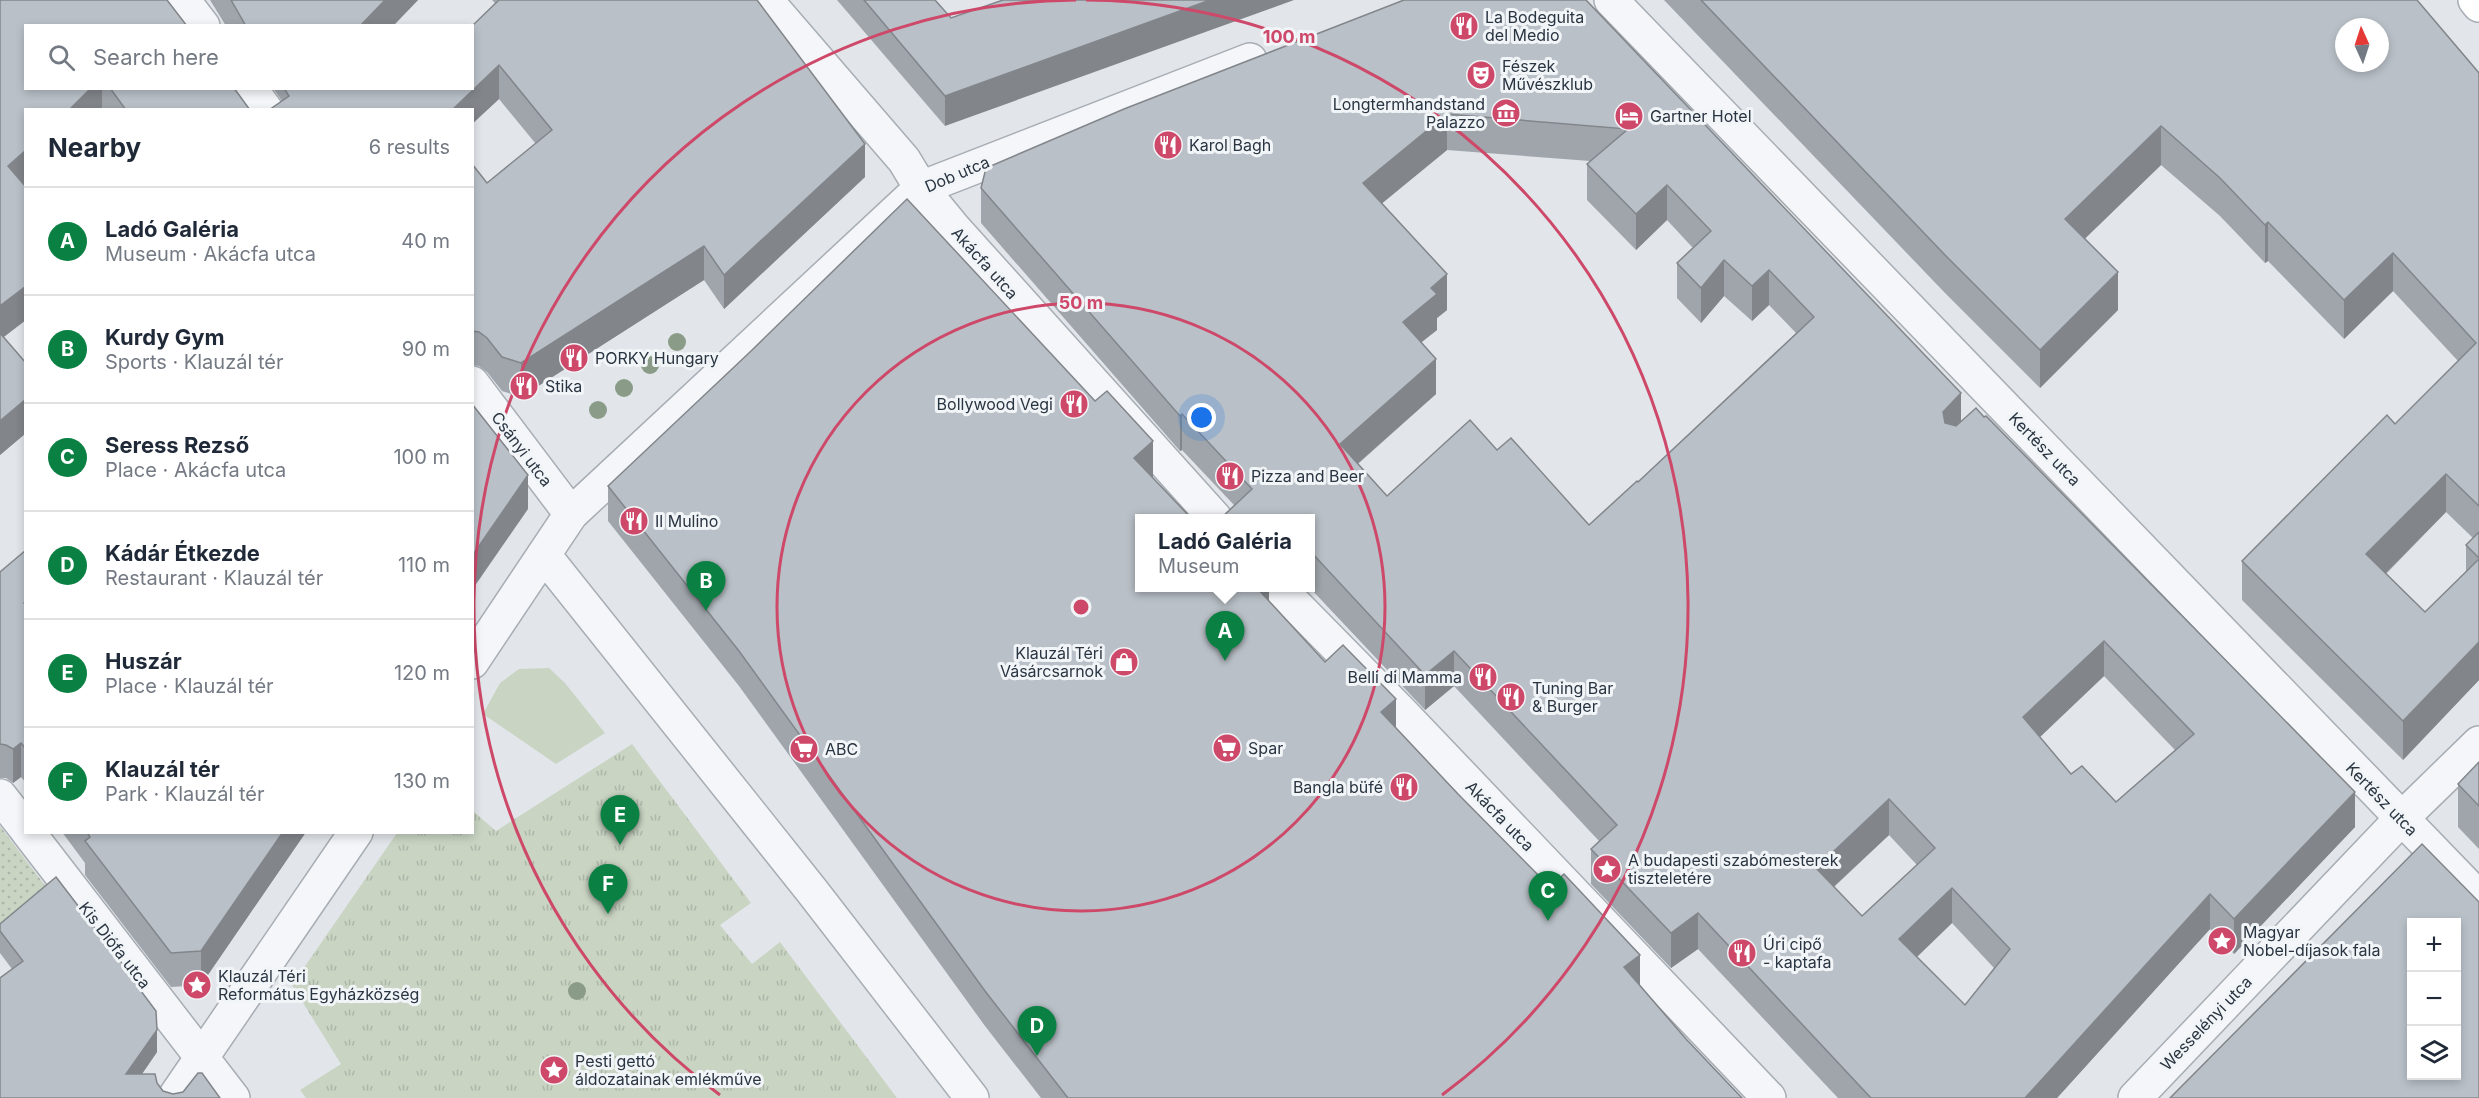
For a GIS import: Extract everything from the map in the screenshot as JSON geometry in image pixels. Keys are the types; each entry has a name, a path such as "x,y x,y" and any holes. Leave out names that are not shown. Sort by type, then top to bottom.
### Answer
{"main road":[{"path":"2475,0 2479,5"}],"street":[{"path":"183,0 201,24"},
{"name":"Akácfa utca","path":"766,0 904,160 921,188 953,227 1211,514"},
{"name":"Kertész utca","path":"1611,0 2479,898"},
{"name":"Dob utca","path":"474,659 571,514 921,188 1277,50"},
{"path":"251,90 265,108"},
{"name":"Csányi utca","path":"474,386 571,514"},
{"path":"544,555 812,891 972,1098"},
{"name":"Akácfa utca","path":"1283,592 1410,721 1769,1098"},
{"name":"Wesselényi utca","path":"2135,1098 2401,819 2479,743"},
{"name":"Kis Diófa utca","path":"0,796 24,827"},
{"name":"Kis Diófa utca","path":"29,834 233,1098"},
{"path":"174,1098 355,834"}],"green space":[{"path":"549,668 565,683 605,733 556,764 483,714 500,683 519,669"},
{"path":"632,744 751,903 720,925 752,964 780,942 897,1098 306,1098 300,1090 341,1064 292,985 396,834 474,834 474,812 496,831"},
{"path":"0,826 56,900 0,947"}],"building":[{"path":"0,0 167,0 185,24 24,24 24,90 89,90 71,108 24,108 24,152 8,166 24,185 24,288 0,306"},
{"path":"231,0 385,0 362,24 245,24"},
{"path":"499,0 757,0 865,144 724,275 704,246 521,363 502,357 487,338 474,331 474,167 487,183 552,130 499,65 474,89 474,24"},
{"path":"864,0 935,0 951,18 1003,0 1210,0 945,96"},
{"path":"1404,0 1586,0 1961,393 1943,412 1945,423 1956,426 1976,408 1984,417 1986,416 2355,792 2234,919 2210,894 2025,1098 1871,1098 1698,913 1671,933 1591,849 1617,825 1454,651 1425,675 1315,556 1315,514 1225,514 1252,489 1182,414 1180,416 981,188 986,168 1124,109","holes":["1447,114 1628,129 1587,164 1636,214 1667,185 1711,231 1677,263 1701,288 1724,260 1752,286 1769,270 1814,317 1589,525 1511,438 1497,450 1470,420 1387,496 1340,444 1436,359 1403,322 1437,294 1431,288 1447,274 1363,183","2104,641 2194,734 2116,802 2082,766 2071,774 2023,717","1889,799 1935,848 1862,916 1816,868","1952,888 2010,949 1965,1005 1899,939"]},
{"path":"1701,0 2417,0 2479,73 2479,506 2446,474 2366,554 2425,612 2479,559 2479,642 2403,721 2242,561 2387,415 2395,424 2476,343 2393,253 2344,300 2268,222 2265,225 2220,178 2161,126 2065,219 2118,272 2040,350 1946,256"},
{"path":"111,90 235,90 249,108 125,108"},
{"path":"285,90 473,90 454,108 272,108 289,96"},
{"path":"907,199 1095,401 1107,391 1153,441 1134,458 1187,514 1135,514 1135,592 1261,592 1325,662 1343,645 1396,699 1381,712 1458,794 1550,887 1564,874 1640,955 1624,967 1686,1039 1742,1098 1068,1098 985,991 739,651 608,486"},
{"path":"0,333 24,361 24,401 0,421"},
{"path":"474,407 528,475 474,553"},
{"path":"2479,532 2479,558 2466,545"},
{"path":"24,552 24,747 21,743 13,749 0,744 0,572"},
{"path":"2479,762 2479,806 2458,784"},
{"path":"88,834 282,834 201,951 171,953 85,841 90,837"},
{"path":"2422,844 2479,902 2479,1098 2170,1098"},
{"path":"56,877 156,1011 157,1030 126,1074 155,1074 157,1083 163,1091 173,1094 183,1092 198,1073 202,1073 220,1098 0,1098 0,978 23,961 0,931 0,924"}],"place":[{"name":"La Bodeguita del Medio","path":"1464,26"},
{"name":"Fészek Művészklub","path":"1481,75"},
{"name":"Longtermhandstand Palazzo","path":"1506,113"},
{"name":"Gartner Hotel","path":"1629,116"},
{"name":"Karol Bagh","path":"1168,145"},
{"name":"PORKY Hungary","path":"574,358"},
{"name":"Stika","path":"524,386"},
{"name":"Bollywood Vegi","path":"1074,404"},
{"name":"Pizza and Beer","path":"1230,476"},
{"name":"Il Mulino","path":"634,521"},
{"name":"Kurdy Gym","path":"706,611"},
{"name":"Ladó Galéria","path":"1225,661"},
{"name":"Klauzál Téri Vásárcsarnok","path":"1124,662"},
{"name":"Belli di Mamma","path":"1483,677"},
{"name":"Tuning Bar & Burger","path":"1511,697"},
{"name":"Spar","path":"1227,748"},
{"name":"ABC","path":"804,749"},
{"name":"Bangla büfé","path":"1404,787"},
{"name":"Huszár","path":"620,845"},
{"name":"A budapesti szabómesterek tiszteletére","path":"1607,869"},
{"name":"Klauzál tér","path":"608,914"},
{"name":"Seress Rezső","path":"1548,921"},
{"name":"Magyar Nobel-díjasok fala","path":"2222,941"},
{"name":"Úri cipő - kaptafa","path":"1742,953"},
{"name":"Klauzál Téri Református Egyházközség","path":"197,985"},
{"name":"Kádár Étkezde","path":"1037,1056"},
{"name":"Pesti gettó áldozatainak emlékműve","path":"554,1070"}]}
